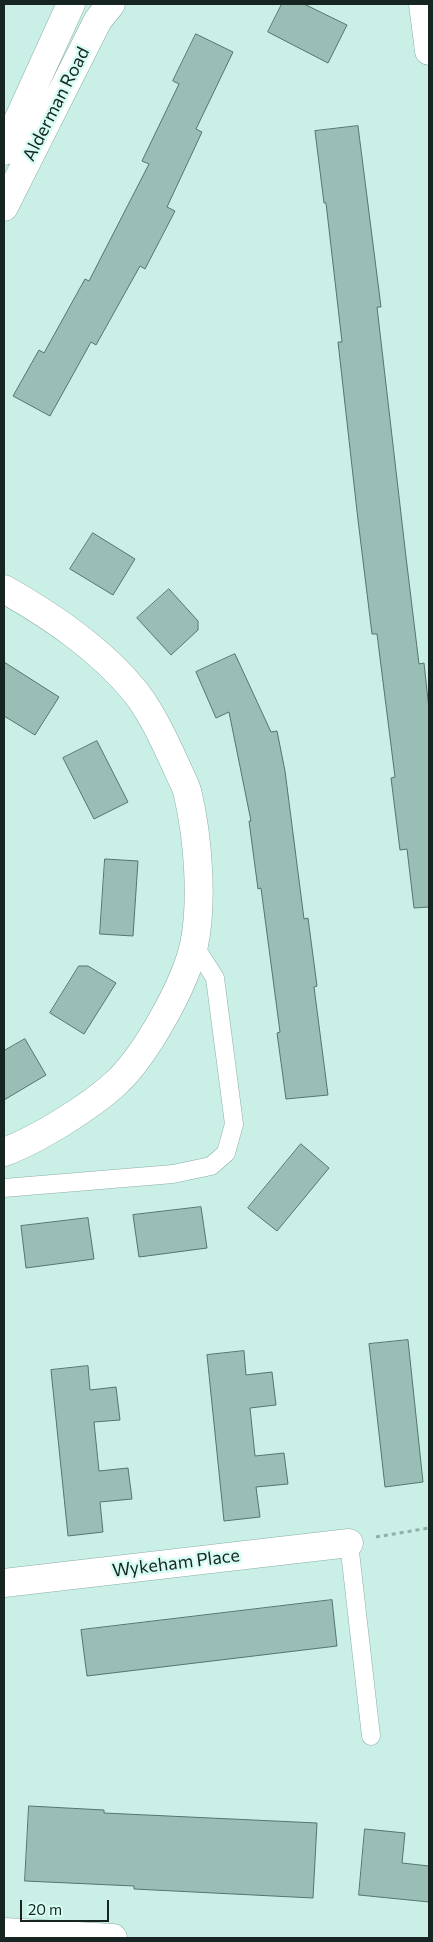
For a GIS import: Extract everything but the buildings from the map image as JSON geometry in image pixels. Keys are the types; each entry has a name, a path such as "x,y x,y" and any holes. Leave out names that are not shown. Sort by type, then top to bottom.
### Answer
{"street":[{"name":"Alderman Road","path":"4,151 71,4"},
{"name":"Alderman Road","path":"4,207 98,20 111,4"},
{"path":"423,4 429,51"},
{"path":"4,589 64,627 110,664 138,695 163,737 188,793 195,842 199,892 194,945 185,972 166,1013 144,1049 117,1082 72,1116 15,1148 4,1152"},
{"name":"Wykeham Place","path":"4,1583 348,1543"},
{"path":"4,1932 113,1938"}],"lane":[{"path":"4,1188 173,1174 211,1166 226,1153 234,1124 215,978 194,945"},
{"path":"348,1543 371,1736"}],"path":[{"path":"348,1543 429,1528"}]}
